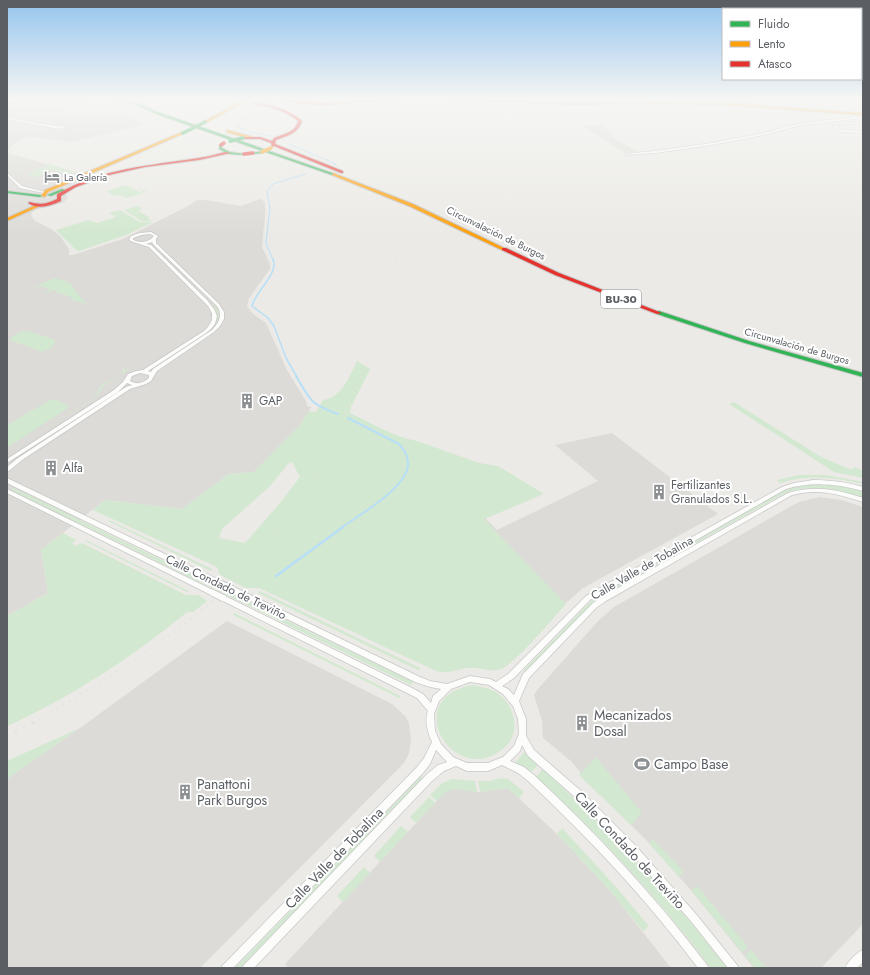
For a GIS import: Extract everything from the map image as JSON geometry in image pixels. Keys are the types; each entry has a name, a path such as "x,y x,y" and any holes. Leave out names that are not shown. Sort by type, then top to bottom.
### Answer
{"main road":[{"path":"7,217 28,206 30,202 45,193 155,144"},
{"path":"222,144 249,154 269,156 390,196"},
{"path":"7,220 32,208 47,205 59,200 62,193 81,184 117,171 142,166 194,160 228,144"},
{"name":"Circunvalación de Burgos","path":"247,144 390,196 458,226 557,274 617,298 740,341 863,375"},
{"name":"Circunvalación de Burgos","path":"250,144 407,199 561,269 630,297 808,355 863,368"},
{"path":"249,154 262,152 273,145 329,165 407,199"},
{"path":"7,193 31,196 45,193 113,171 143,164 206,156 225,146"},
{"path":"7,193 27,198 30,202 36,205 47,205"},
{"path":"45,193 59,197"}],"street":[{"path":"626,154 708,144"},
{"path":"7,174 12,181 21,187 45,193"},
{"path":"7,461 119,388 135,373 145,371 205,332 212,325 216,316 213,308 150,246 134,242 131,239 136,235 147,233 156,235 154,243 218,305 222,313 220,322 213,331 155,370 146,382 128,388 20,459 7,470"},
{"path":"141,243 154,239"},
{"path":"145,371 150,373 151,377"},
{"path":"128,379 131,384 139,384"},
{"name":"Calle Condado de Treviño","path":"7,480 418,680 436,686 448,687"},
{"name":"Calle Valle de Tobalina","path":"497,685 511,676 588,598 784,488 797,484 818,482 863,488"},
{"name":"Calle Valle de Tobalina","path":"515,701 526,676 598,603 790,494 807,490 823,490 841,493 863,500"},
{"name":"Calle Condado de Treviño","path":"7,491 411,691 420,696 431,709"},
{"path":"463,680 485,680 497,685 507,692 515,701 521,712 523,724 522,736 518,746 502,761 490,766 476,768 456,762 448,757 435,744 432,737 429,723 431,709 435,700 448,687 463,680"},
{"name":"Calle Condado de Treviño","path":"522,736 531,753 593,809 632,848 674,895 734,968"},
{"name":"Calle Valle de Tobalina","path":"226,968 420,770 435,744"},
{"name":"Calle Condado de Treviño","path":"502,761 528,775 599,844 653,905 704,968"},
{"name":"Calle Valle de Tobalina","path":"247,968 429,778 441,768 456,762"},
{"path":"850,968 863,955"}],"shaded area":[{"path":"7,144 14,144 7,151"},
{"path":"612,144 625,144 637,152 625,153"},
{"path":"7,153 90,176 58,192 66,194 67,196 67,199 63,203 35,210 31,214 35,221 51,229 60,236 69,249 69,255 123,239 197,200 206,200 241,206 260,199 265,202 262,247 270,264 270,269 249,298 247,306 253,314 266,323 287,370 306,401 307,406 311,407 306,418 300,425 254,472 229,474 182,509 105,500 41,550 48,593 7,616"},
{"path":"612,433 718,514 583,588 566,603 521,651 449,481 497,530 598,481 555,445"},
{"path":"820,497 841,500 863,507 863,924 821,968 754,968 689,888 649,843 587,781 572,762 543,738 542,721 534,695 598,621 614,607 795,504"},
{"name":"Panattoni Park Burgos","path":"227,621 392,704 405,716 409,723 411,741 409,753 404,763 200,968 7,968 7,779"},
{"path":"457,788 479,792 508,788 557,834 612,893 671,968 288,968 285,964 443,794 451,789"}],"green space":[{"path":"50,164 81,174 58,184 78,174 46,170 46,173 34,179 32,179 36,176 26,175"},
{"path":"126,185 142,193 143,192 139,189 147,192 126,198 120,195 114,196 106,191"},
{"path":"137,206 142,209 138,211 147,216 151,221 142,221 124,210"},
{"path":"120,210 140,222 153,222 126,235 79,251 76,250 56,230 89,220 97,223 116,217 109,213"},
{"path":"152,246 215,305 220,314 218,321 207,334 170,358 206,333 217,320 218,313 213,304"},
{"path":"54,278 69,282 86,304 70,299 72,297 56,292 57,290 45,293 50,289 41,286 32,288"},
{"path":"28,331 53,339 55,342 53,346 49,350 42,352 10,340 18,333"},
{"path":"357,361 370,369 351,407 350,413 408,439 479,463 498,466 544,494 484,519 566,604 525,650 501,669 493,670 467,668 446,672 434,670 259,588 246,588 220,575 217,567 93,510 105,500 182,509 229,474 254,472 300,425 309,411 316,412 323,400 340,391","holes":["292,462 300,477 280,503 245,543 219,538 222,529 269,487 289,463"]},
{"path":"127,367 130,369 120,375 123,368 125,370 128,369"},
{"path":"120,375 105,384 95,397 7,454 94,397 102,384"},
{"path":"50,400 56,400 67,405 68,408 7,448 7,425"},
{"path":"734,402 821,457 852,470 854,467 863,471 863,478 834,472 729,404"},
{"path":"799,475 826,475 863,482 863,484 832,478 800,478 780,483 777,480"},
{"path":"823,484 844,486 863,491 863,498 824,488 795,490 785,493 596,599 525,672 523,671 595,597 788,489 806,485"},
{"path":"14,488 413,682 411,685 11,490"},
{"path":"109,520 212,569 211,571 108,521"},
{"path":"63,533 76,540 72,543 76,546 82,543 186,595 198,595 207,601 193,612 187,612 145,645 101,675 55,702 7,726 7,616 48,593 41,550"},
{"path":"86,540 189,591 187,592 85,541"},
{"path":"260,591 420,669 418,670 258,593"},
{"path":"234,613 401,697 399,698 233,615"},
{"path":"473,685 496,692 507,703 514,718 513,734 510,741 505,747 486,758 469,758 453,751 442,738 437,722 439,706 451,693"},
{"path":"80,728 7,779 7,761"},
{"path":"524,752 538,765 531,772 515,763"},
{"path":"596,757 642,813 631,825 579,775"},
{"path":"543,769 640,865 706,941 727,968 711,968 671,917 628,868 560,799 536,777"},
{"path":"421,776 423,778 240,968 235,968"},
{"path":"501,778 508,779 524,792 519,798 507,788 480,792 478,781 490,781"},
{"path":"452,779 475,781 477,792 455,789 447,792 437,801 430,795 442,783"},
{"path":"429,797 435,803 416,823 410,817"},
{"path":"401,826 408,832 380,862 374,856"},
{"path":"562,828 616,887 649,926 643,931 612,893 557,834"},
{"path":"653,839 684,872 679,877 649,843"},
{"path":"364,867 370,873 343,902 337,896"},
{"path":"697,886 748,947 742,952 691,890"},
{"path":"751,950 766,968 755,968 745,955"}],"waterway":[{"path":"290,144 336,164 334,165"},
{"path":"273,260 266,243 270,208 267,192 273,184 305,174"},
{"path":"273,259 273,270 254,300 252,306 268,318 274,326 286,358 297,377"},
{"path":"296,376 312,401 338,414"},
{"path":"341,528 382,500 392,491 406,472 408,463 406,455 399,444 348,418"},
{"path":"276,576 343,527"}],"railway":[{"path":"225,144 316,178 356,200 368,209 387,231 393,245 396,260"},
{"path":"361,377 393,301 396,277 396,260"},
{"path":"281,528 294,511 317,474 336,435 361,376"},
{"path":"33,723 77,697 164,640 215,599 254,559 282,527"},
{"path":"7,737 35,722"}],"traffic: fast":[{"path":"248,144 333,174"},
{"path":"221,145 220,148 229,153 244,154"},
{"path":"253,153 262,152"},
{"path":"49,195 63,190"},
{"path":"7,192 40,196"},
{"path":"659,313 747,342 863,375"}],"traffic: slow":[{"path":"43,196 46,191 156,144"},
{"path":"262,152 271,148"},
{"path":"333,174 411,205 504,249"},
{"path":"7,220 38,206"}],"traffic: jam":[{"path":"274,145 342,172"},
{"path":"30,203 41,206 52,203 59,200 59,195 74,186 108,174 145,166 199,159 229,153"},
{"path":"244,154 253,153"},
{"path":"504,249 557,274 659,313"}],"place":[{"name":"La Galería","path":"52,177"},
{"name":"GAP","path":"247,401"},
{"name":"Alfa","path":"51,468"},
{"name":"Fertilizantes Granulados S.L.","path":"659,492"},
{"name":"Mecanizados Dosal","path":"582,723"},
{"name":"Campo Base","path":"642,764"},
{"name":"Panattoni Park Burgos","path":"185,792"}]}
